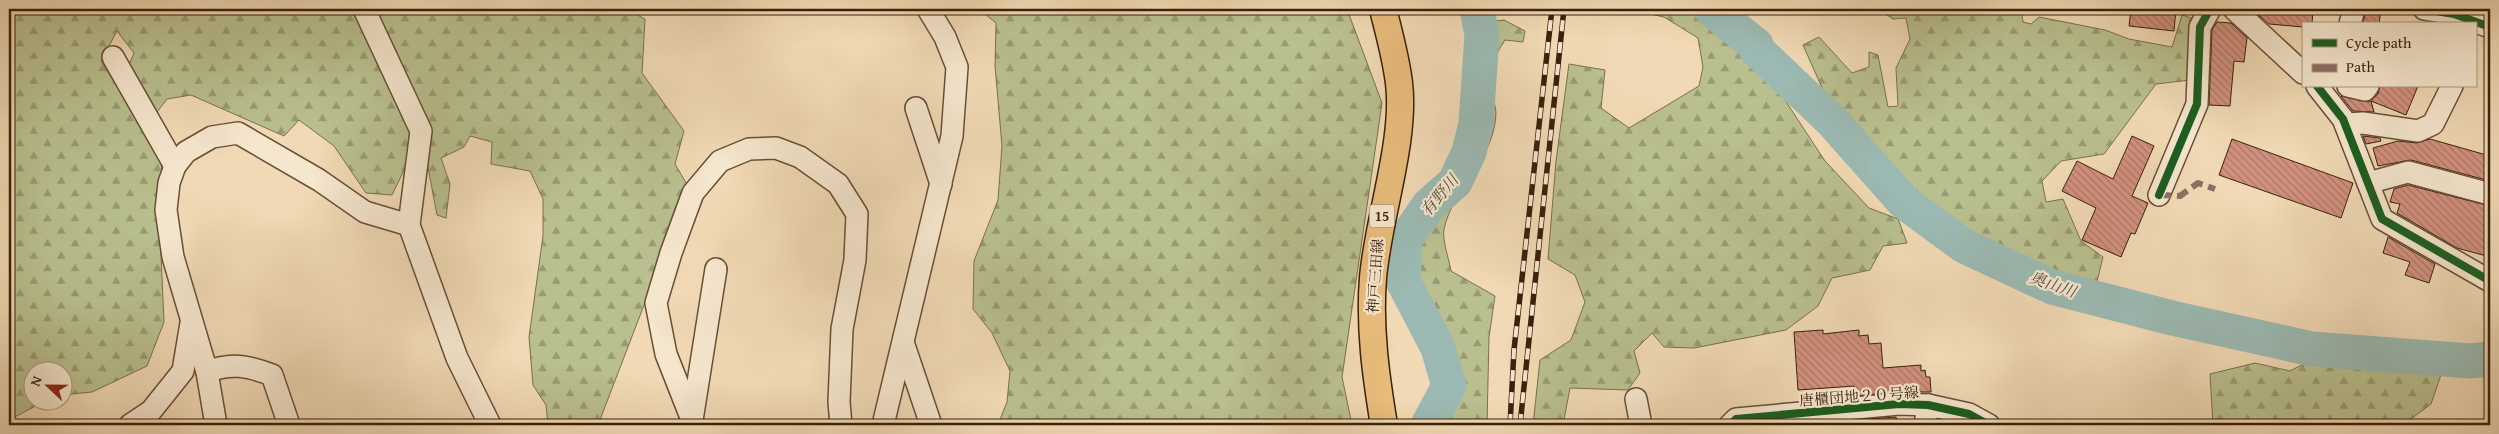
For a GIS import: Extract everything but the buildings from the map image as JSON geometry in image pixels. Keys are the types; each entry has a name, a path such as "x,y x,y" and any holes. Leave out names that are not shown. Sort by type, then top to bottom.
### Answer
{"main road":[{"name":"神戸三田線","path":"1383,9 1399,84 1399,126 1379,231 1373,279 1372,331 1384,425"}],"street":[{"path":"364,9 420,131 409,225 457,358 490,425"},
{"path":"883,425 904,345 952,136 957,67 945,37 928,9"},
{"path":"2159,195 2197,104 2200,27 2210,9"},
{"path":"2234,9 2302,72"},
{"path":"2351,22 2354,9"},
{"path":"2424,9 2454,14 2490,27"},
{"path":"113,57 175,166"},
{"path":"2346,124 2362,123 2418,131 2433,124 2451,88"},
{"path":"2325,89 2346,124 2382,219 2490,281"},
{"path":"916,108 941,184"},
{"path":"216,425 207,372 173,257 166,210 169,183 175,166 186,152 212,137 238,133 319,180 365,212 409,225"},
{"path":"692,423 666,354 656,303 671,253 693,193 720,160 749,148 776,148 800,157 838,184 857,214 855,260 842,329 839,402 841,425"},
{"path":"2368,183 2408,172 2490,194"},
{"path":"692,423 716,269"},
{"path":"130,425 151,411 183,371 192,316"},
{"path":"904,345 930,425"},
{"path":"207,372 222,366 252,367 272,375 289,425"},
{"path":"1636,399 1641,425"},
{"name":"唐櫃団地２０号線","path":"1730,425 1736,419 1899,404 1926,415 1968,414 1989,425"}],"green space":[{"path":"9,9 626,9 645,19 642,73 684,131 675,164 689,188 598,425 548,425 546,405 533,385 529,337 543,236 543,199 530,171 491,164 492,142 470,136 464,147 441,158 450,184 446,218 437,215 426,157 407,164 392,195 366,193 334,146 299,120 284,136 191,95 167,99 157,112 128,67 134,53 117,31 101,61 162,158 160,231 164,322 147,366 92,392 72,394 72,362 22,362 22,412 24,412 9,420"},
{"path":"979,9 1347,9 1382,103 1342,377 1352,425 998,425 1007,402 1010,371 992,333 973,309 974,261 998,200 1002,146 995,66 996,23"},
{"path":"1627,9 1695,9 1721,22 1749,61 1779,91 1825,161 1869,208 1898,219 1907,243 1883,246 1870,270 1832,278 1818,306 1786,330 1694,348 1664,347 1652,333 1634,351 1640,373 1628,390 1570,388 1563,425 1533,425 1540,360 1571,340 1585,302 1575,275 1548,259 1556,161 1569,64 1605,70 1601,108 1629,128 1699,86 1703,67 1698,38 1664,17"},
{"path":"1878,9 2021,9 2023,22 2031,24 2039,17 2105,30 2129,39 2172,47 2182,15 2192,18 2194,67 2190,80 2156,84 2104,154 2061,161 2042,181 2046,202 2063,199 2081,241 2103,257 2094,294 2073,299 1984,257 1918,213 1823,90 1803,45 1819,37 1852,73 1869,67 1869,52 1878,55 1888,107 1898,106 1896,68 1910,39 1906,18 1893,19"},
{"path":"1504,20 1525,31 1523,42 1505,40 1492,64 1489,83 1496,112 1491,137 1479,164 1455,201 1444,229 1451,271 1495,296 1489,337 1487,425 1426,425 1456,383 1444,348 1393,262 1400,222 1413,201 1440,178 1463,126 1469,23"},
{"path":"2321,355 2337,366 2445,363 2431,404 2403,425 2213,425 2210,374 2255,363 2290,371"}],"waterway":[{"name":"有野川","path":"1428,425 1449,386 1438,348 1403,281 1405,240 1429,205 1455,182 1469,152 1476,124 1482,35 1477,9"},
{"name":"奥山川","path":"1711,9 1756,45 1756,49 1832,121 1904,202 1964,246 2052,287 2172,318 2312,349 2470,361 2490,359"}],"railway":[{"path":"1510,425 1514,350 1552,9"},
{"path":"1520,425 1564,9"}],"marked path":[{"path":"2159,195 2180,196 2198,183 2215,189"}],"cycle path":[{"path":"2159,195 2197,104 2200,27 2210,9"},
{"path":"2424,9 2454,14 2490,27"},
{"path":"2319,88 2343,119 2382,219 2490,281"},
{"path":"1730,425 1736,419 1899,404 1928,405 1969,414 1989,425"}]}
